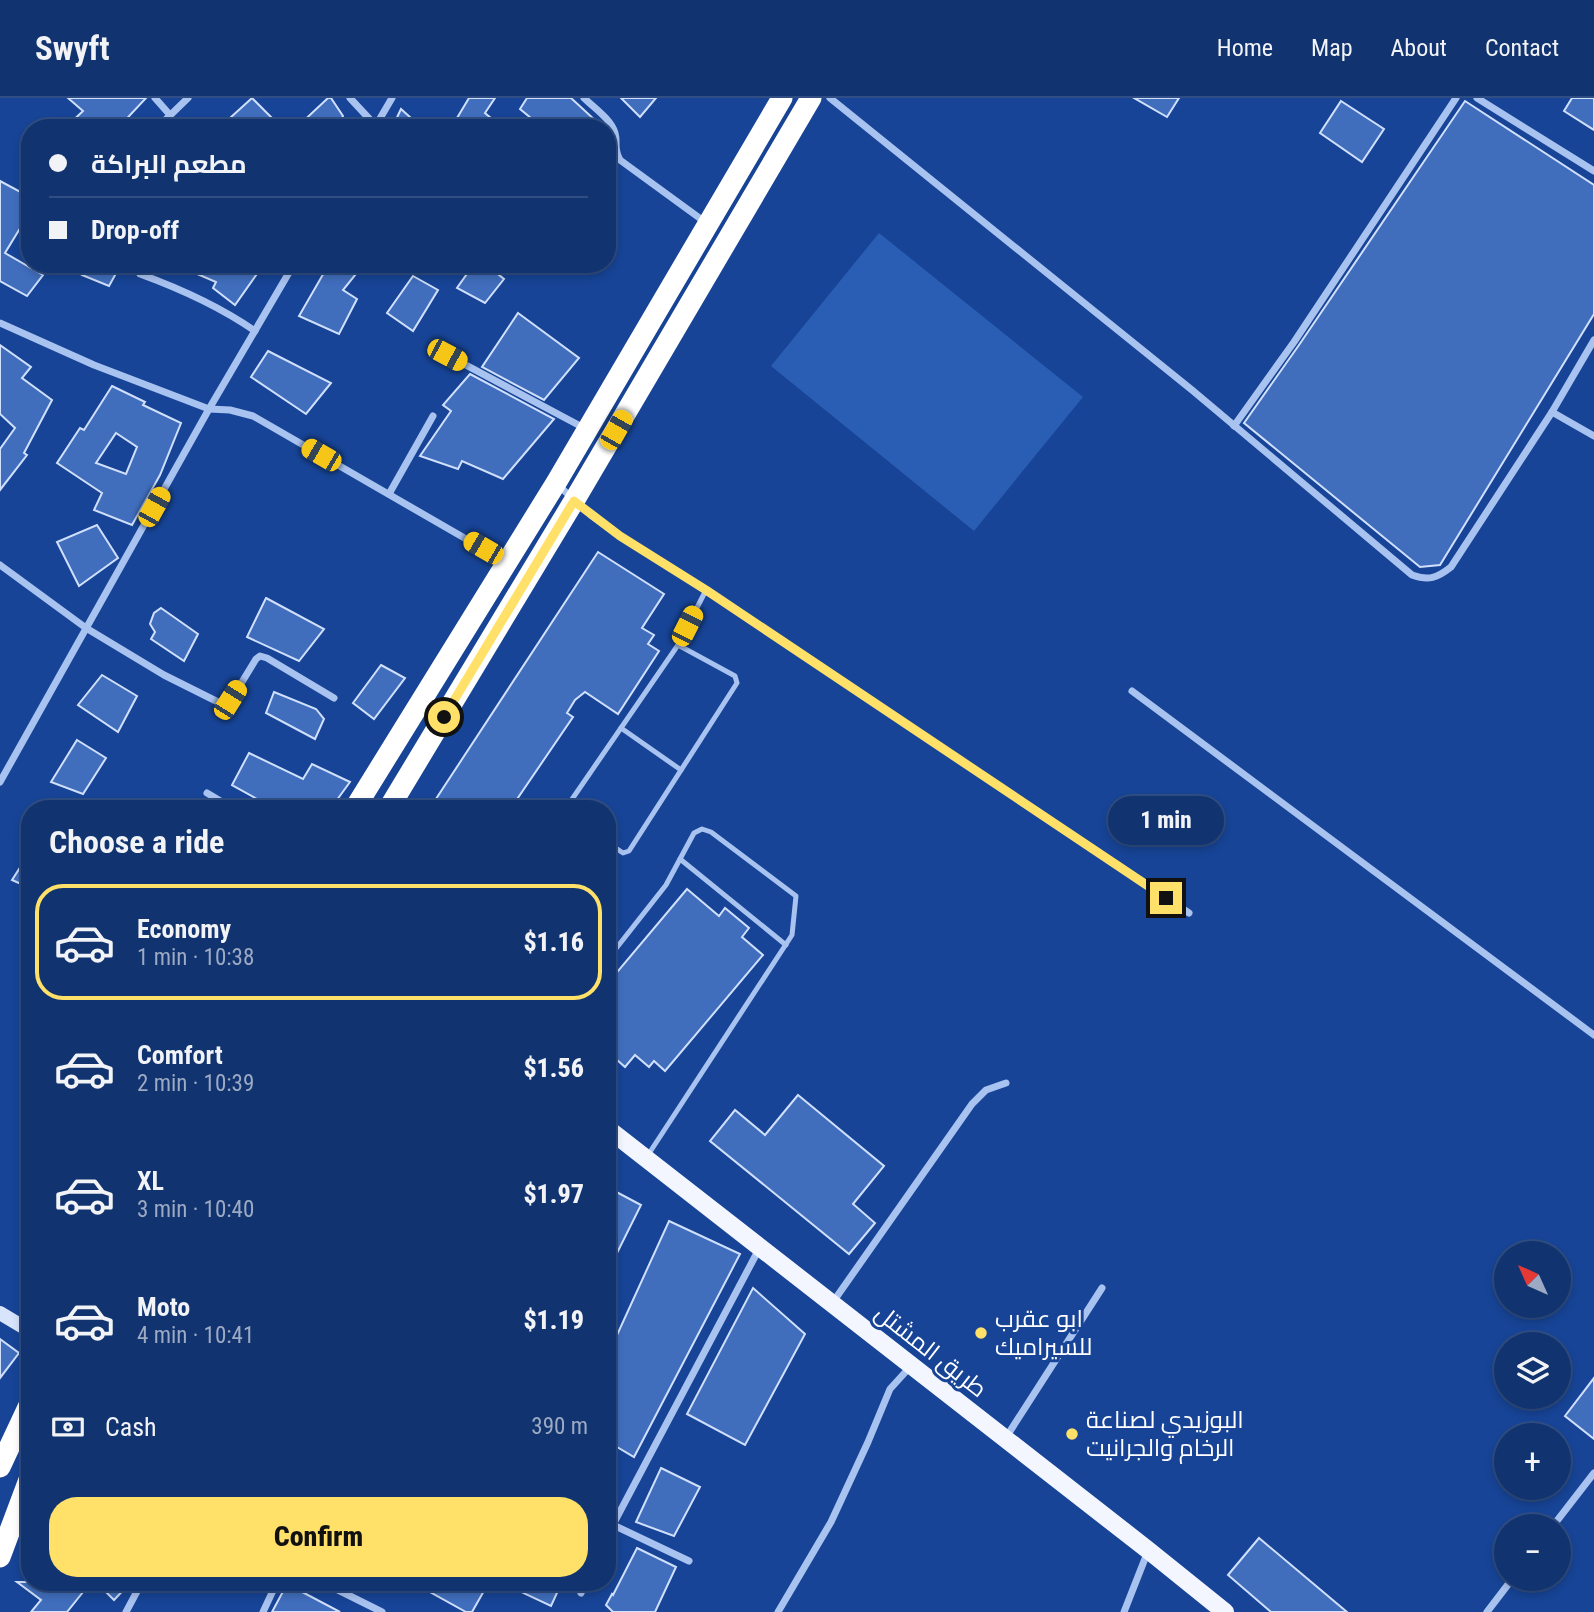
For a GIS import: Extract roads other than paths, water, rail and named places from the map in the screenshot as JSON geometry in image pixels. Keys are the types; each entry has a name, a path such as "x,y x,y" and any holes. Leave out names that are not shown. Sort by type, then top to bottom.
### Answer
{"highway":[{"path":"360,800 556,483 782,98"},
{"path":"395,800 811,98"},
{"path":"0,1467 21,1422"},
{"path":"0,1557 21,1501"}],"main road":[{"name":"طريق المشتل","path":"616,1135 1225,1612"}],"street":[{"path":"155,98 170,115"},
{"path":"166,119 188,98"},
{"path":"350,98 368,119"},
{"path":"380,119 392,98"},
{"path":"583,98 604,119"},
{"path":"830,98 1234,426 1412,575 1425,579 1437,577 1451,567 1552,412 1594,340"},
{"path":"1234,426 1294,342 1456,98"},
{"path":"1477,98 1594,171"},
{"path":"616,152 620,160 709,224"},
{"path":"0,781 209,409 289,273"},
{"path":"140,274 198,297 256,331"},
{"path":"0,323 94,365 209,409 253,416 508,562"},
{"path":"432,346 587,430"},
{"path":"1552,412 1594,436"},
{"path":"389,494 433,416"},
{"path":"556,483 574,501 620,536 706,590 1189,913"},
{"path":"0,565 86,628 164,675 220,703 225,704 230,700 260,656 334,698"},
{"path":"1132,691 1594,1035"},
{"path":"206,793 218,800"},
{"path":"832,1305 972,1104 986,1090 1006,1083"},
{"path":"616,1513 760,1248"},
{"path":"1005,1440 1102,1288"},
{"path":"0,1313 21,1326"},
{"path":"778,1612 831,1521 890,1389 910,1366"},
{"path":"1562,1514 1594,1473"},
{"path":"616,1527 689,1561"},
{"path":"1124,1612 1148,1550"},
{"path":"126,1612 137,1591"},
{"path":"263,1612 273,1591"},
{"path":"340,1591 383,1612"},
{"path":"1487,1612 1503,1591"}],"lane":[{"path":"572,800 678,645 706,590"},
{"path":"616,848 624,853 629,851 737,683 735,676 678,645"},
{"path":"621,728 681,770"},
{"path":"616,949 666,885 694,833 702,829 711,832 796,897 792,935 646,1158"},
{"path":"680,859 786,945"}],"place":[{"name":"ابو عقرب للسيراميك","path":"981,1333"},
{"name":"البوزيدي لصناعة الرخام والجرانيت","path":"1072,1434"}]}
